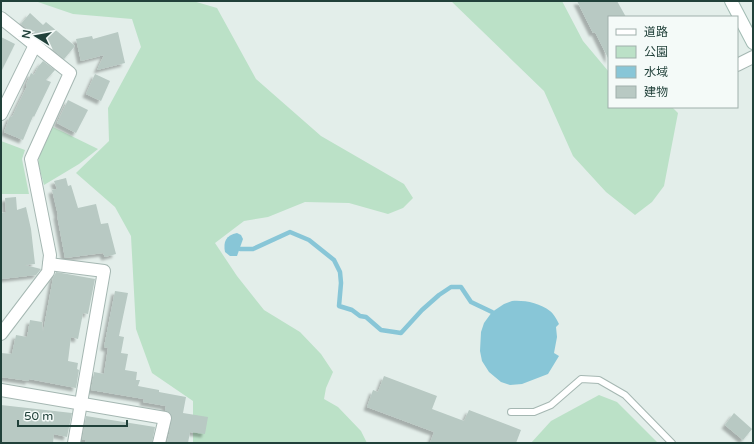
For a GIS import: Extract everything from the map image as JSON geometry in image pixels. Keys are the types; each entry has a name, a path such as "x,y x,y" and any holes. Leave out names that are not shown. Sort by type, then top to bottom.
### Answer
{"street":[{"path":"731,1 753,42"},
{"path":"1,18 70,73 31,158 50,255 48,272 1,334"},
{"path":"1,114 35,45"},
{"path":"738,64 753,57"},
{"path":"49,264 104,271 74,443"},
{"path":"1,390 165,418 159,443"}],"lane":[{"path":"511,412 534,412 551,405 581,378 598,380 625,395 672,443"}],"green space":[{"path":"35,1 193,1 217,8 256,79 321,136 404,184 413,198 403,208 388,214 349,203 305,202 268,217 244,221 215,243 237,276 264,310 300,332 321,354 333,372 326,388 324,399 338,407 361,431 367,443 193,443 193,401 152,373 136,329 131,236 115,207 76,173 109,141 108,108 141,47 132,19 73,14"},
{"path":"451,1 562,1 583,41 608,71 608,108 673,108 678,113 664,186 652,202 635,215 606,192 573,156 544,91"},
{"path":"53,127 98,149 79,164 44,185 38,163 40,154"},
{"path":"1,141 25,150 22,159 29,194 1,194"},
{"path":"599,395 617,402 658,443 531,443 551,421"}],"water":[{"path":"237,233 241,235 243,239 237,256 230,256 225,252 224,245 230,235"},
{"path":"512,301 537,304 546,308 553,314 559,324 556,327 557,337 554,353 559,356 548,374 522,384 510,385 501,382 489,372 482,361 480,351 481,332 484,323 492,312 504,304"}],"building":[{"path":"577,1 617,1 625,16 608,16 608,58 595,32 593,33"},
{"path":"30,13 43,25 46,22 75,46 64,59 21,24"},
{"path":"118,32 125,63 97,70 104,55 81,61 76,39 92,36 93,39"},
{"path":"1,37 15,44 1,72"},
{"path":"43,61 55,70 46,80 51,82 34,117 33,116 23,140 4,132 10,116 12,117 27,86 26,85 31,73 34,75"},
{"path":"95,74 110,81 101,101 86,94"},
{"path":"68,100 88,110 76,133 57,123"},
{"path":"66,178 68,186 71,185 78,208 96,204 101,224 108,223 116,254 105,257 103,253 65,258 52,190 57,189 54,181"},
{"path":"16,197 17,210 26,207 31,229 35,264 25,265 41,269 36,275 1,279 1,213 6,212 5,198"},
{"path":"56,272 95,279 88,314 83,313 78,339 71,337 68,361 78,363 77,369 79,370 76,388 29,379 29,381 1,377 1,353 12,354 16,335 27,337 30,320 42,322 43,332 53,278"},
{"path":"115,291 128,293 119,336 124,337 121,353 128,354 125,370 137,372 136,380 140,380 138,386 186,397 183,413 208,417 205,434 190,432 188,443 167,443 172,419 170,413 165,410 166,406 143,402 144,399 91,390 94,372 104,374 108,348 104,347"},
{"path":"384,376 437,396 432,409 464,421 469,410 521,430 516,443 430,443 434,432 367,407 373,390 378,392"},
{"path":"1,405 72,413 67,437 54,434 53,443 1,443"},
{"path":"734,413 752,429 743,440 725,425"},
{"path":"86,416 155,427 152,443 85,443 86,440 82,440"}],"waterway":[{"path":"240,249 253,249 290,232 309,240 334,260 340,272 341,283 339,306 352,310 360,316 366,317 381,330 401,333 422,310 451,287 461,287 471,302 492,312"}]}
